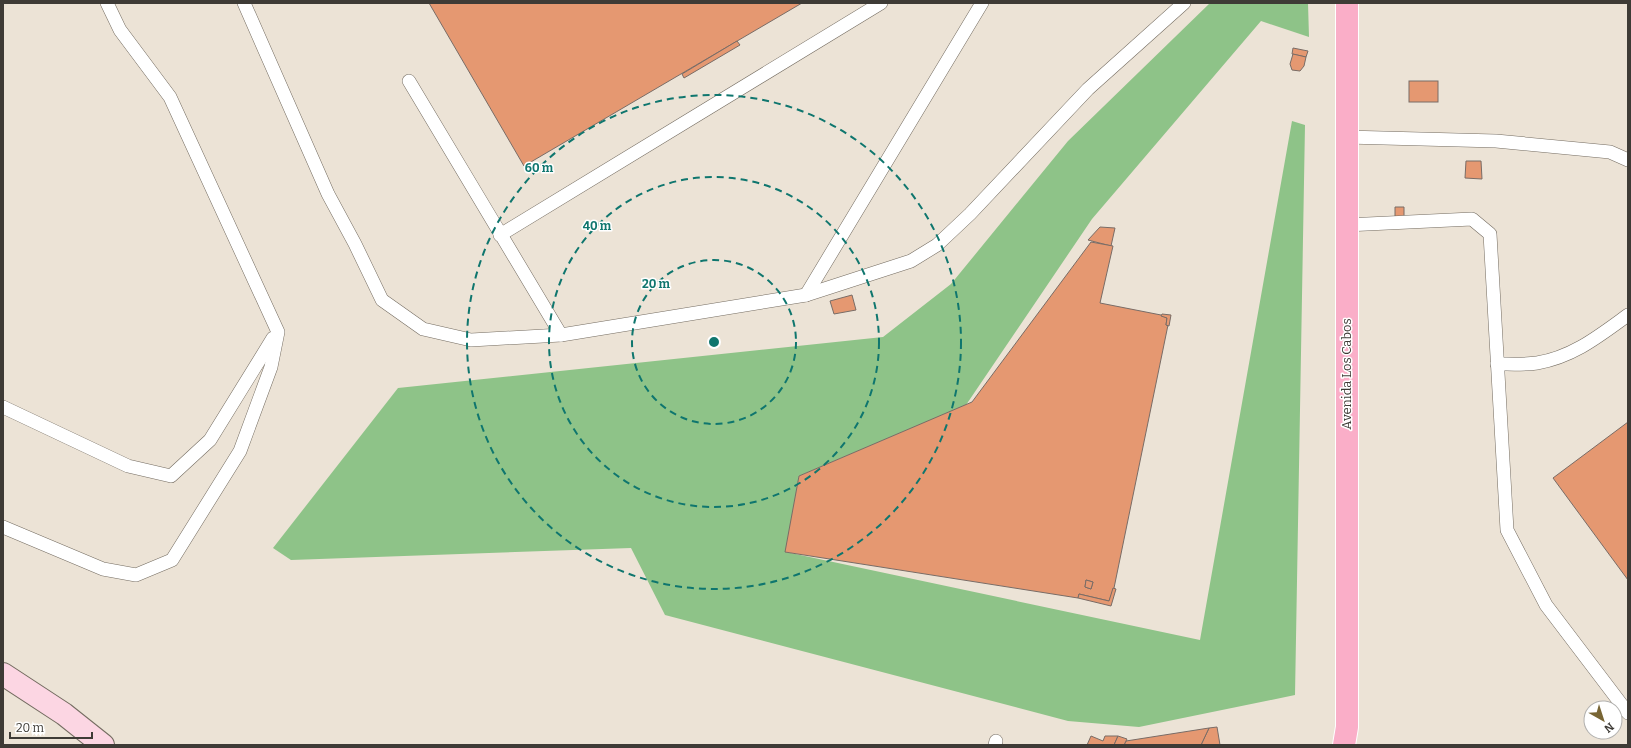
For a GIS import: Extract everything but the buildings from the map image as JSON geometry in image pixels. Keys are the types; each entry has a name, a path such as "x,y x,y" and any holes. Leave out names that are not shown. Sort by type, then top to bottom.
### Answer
{"main road":[{"name":"Avenida Los Cabos","path":"1344,745 1347,727 1347,3"},
{"path":"3,674 64,714 103,745"}],"lane":[{"path":"3,528 103,569 136,575 172,560 240,450 271,367 278,332 170,97 120,30 107,3"},
{"path":"244,3 328,194 355,244 382,300 423,329 471,340 561,335 806,295 911,262 938,245 970,214 1088,89 1184,3"},
{"path":"500,235 881,3"},
{"path":"806,295 982,3"},
{"path":"409,81 561,335"},
{"path":"1346,137 1496,141 1610,152 1628,160"},
{"path":"1346,225 1472,219 1490,234 1507,530 1546,605 1628,713"},
{"path":"1497,364 1536,363 1560,357 1587,345 1628,315"},
{"path":"3,407 128,466 171,476 210,440 278,332"}],"green space":[{"path":"1210,3 1308,3 1309,37 1261,21 1092,219 966,405 799,476 786,552 1200,640 1292,121 1305,125 1295,695 1139,727 1068,721 665,615 631,548 291,560 273,548 398,388 883,337 951,284 1068,141"}]}
